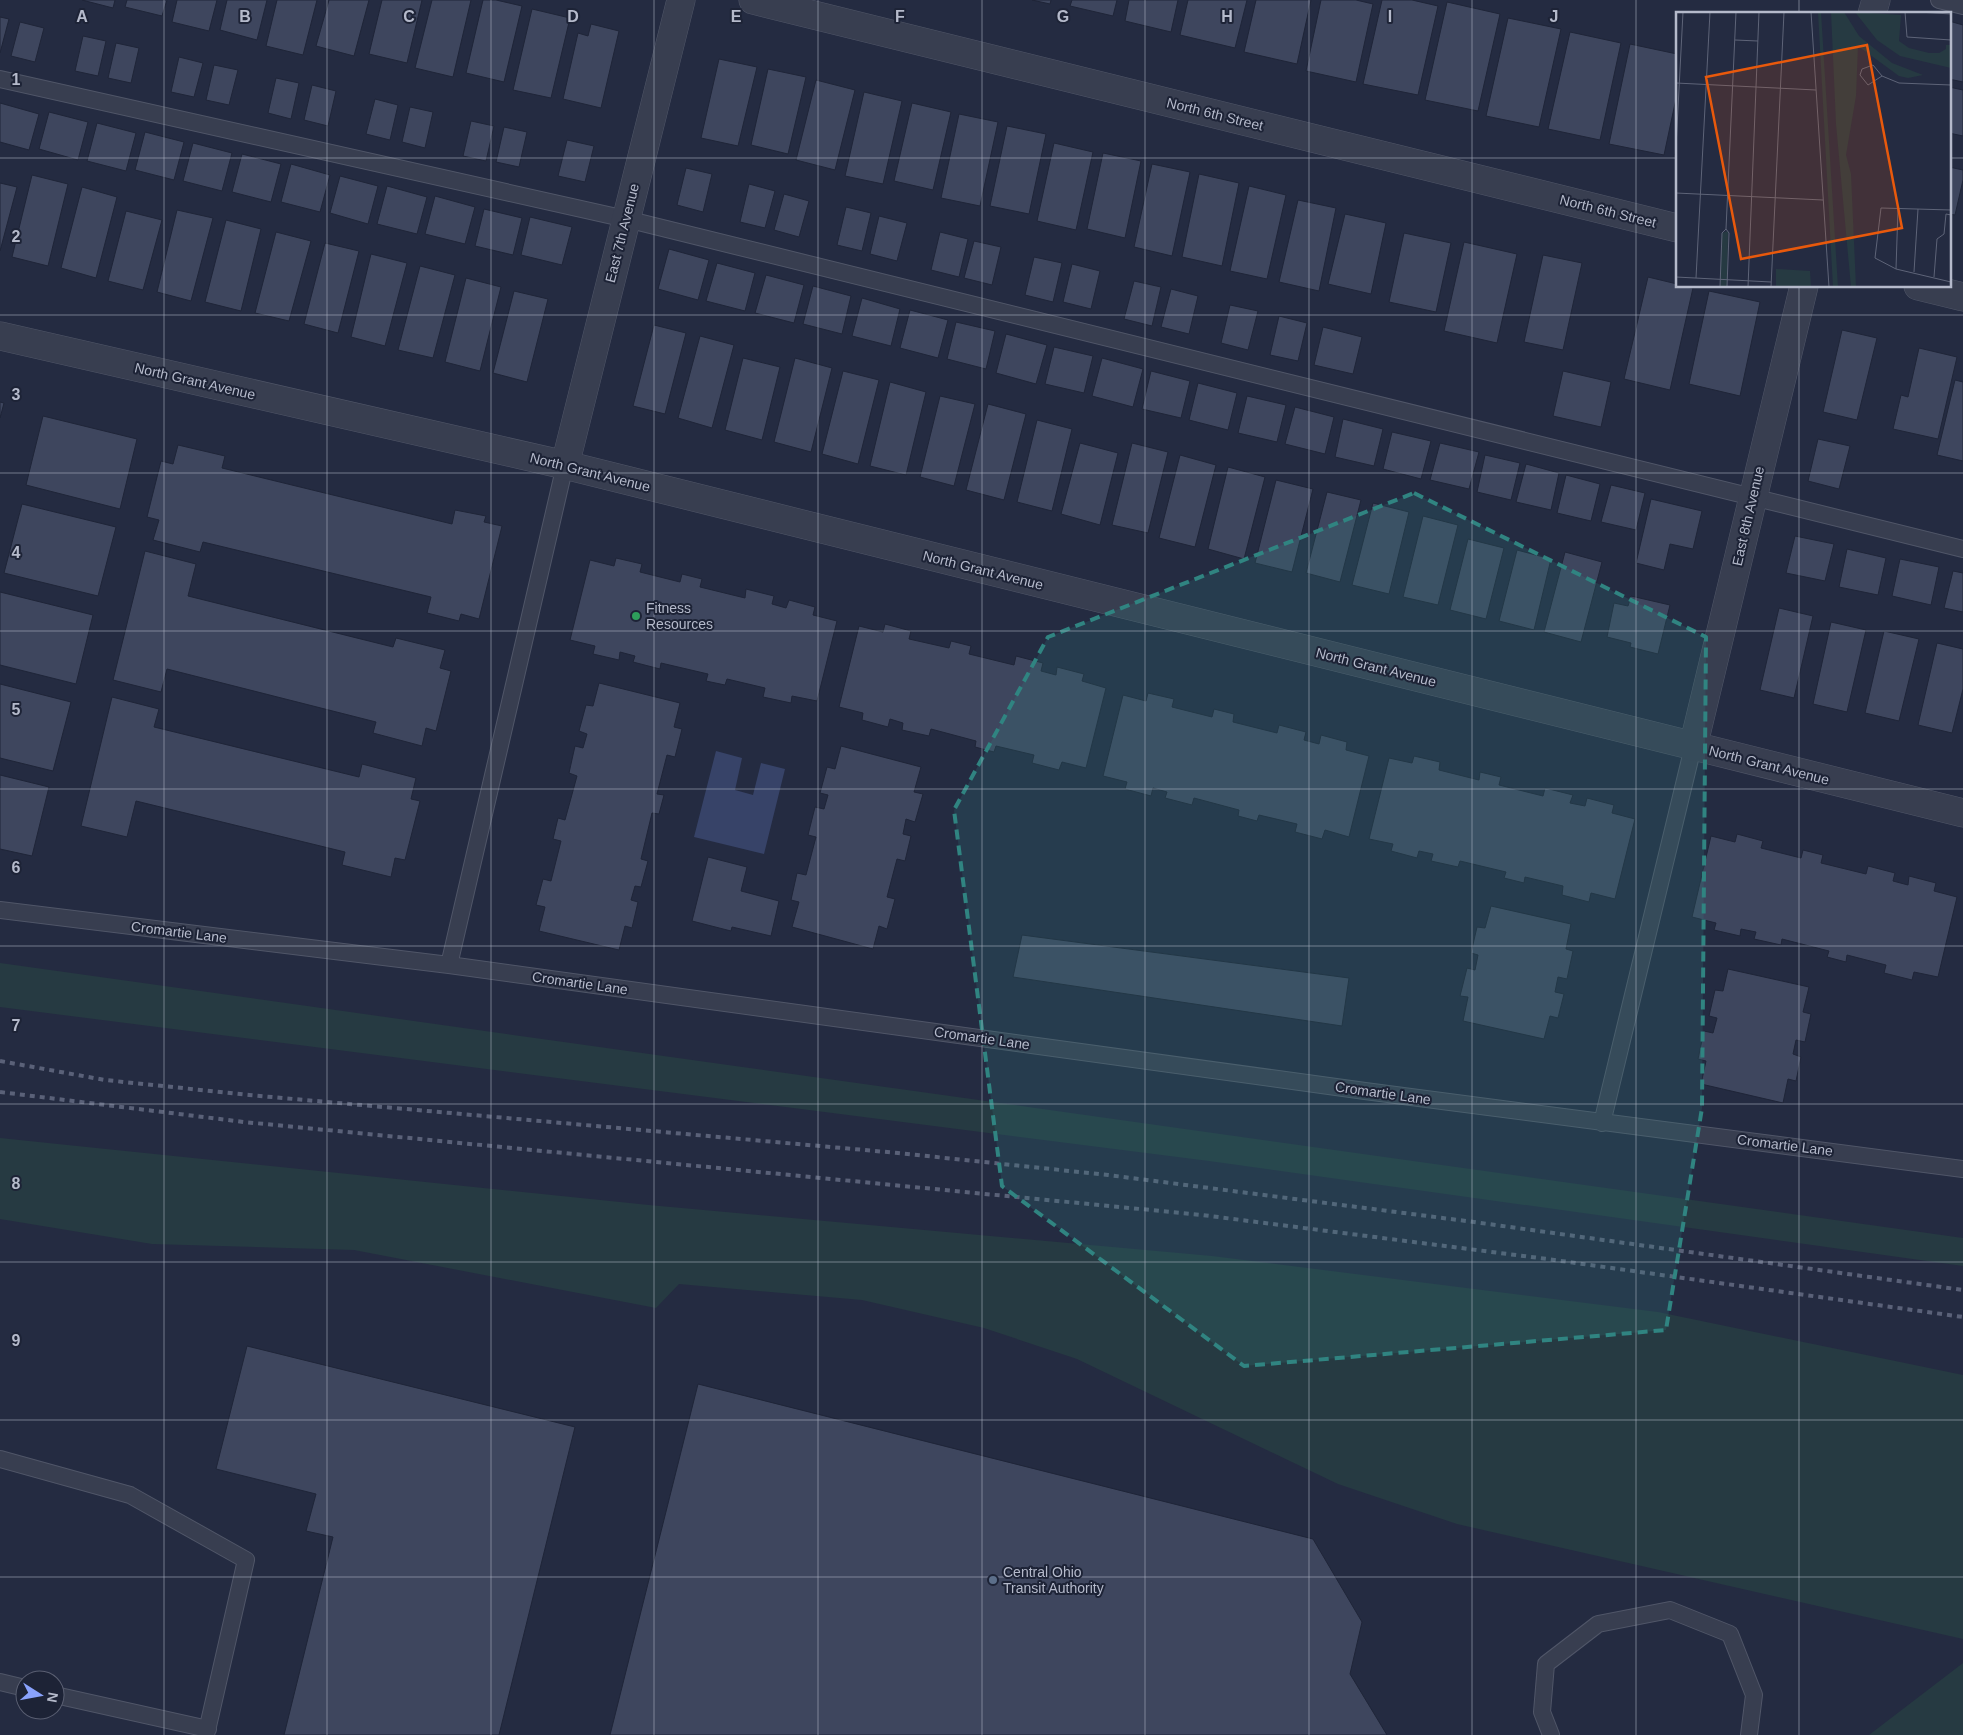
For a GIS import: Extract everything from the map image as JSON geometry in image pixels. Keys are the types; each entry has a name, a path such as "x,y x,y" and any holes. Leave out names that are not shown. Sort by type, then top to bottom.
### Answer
{"street":[{"name":"East 7th Avenue","path":"565,466 681,0"},
{"name":"North 6th Street","path":"753,0 1676,228"},
{"name":"East 8th Avenue","path":"1693,747 1804,288"},
{"path":"1926,288 1963,297"},
{"name":"North Grant Avenue","path":"0,336 565,466 1963,813"}],"lane":[{"path":"1939,0 1963,6"},
{"path":"0,79 626,219 1963,549"},
{"path":"449,965 565,466"},
{"path":"1602,1123 1693,747"},
{"name":"Cromartie Lane","path":"0,910 449,965 1602,1123 1963,1169"},
{"path":"0,1459 130,1494 246,1560 207,1732 65,1697"},
{"path":"1551,1735 1542,1712 1546,1664 1598,1624 1670,1610 1730,1634 1754,1695 1749,1735"},
{"path":"0,1682 15,1686"}],"highlighted area":[{"path":"1414,493 1706,637 1702,1108 1666,1330 1244,1366 1002,1186 954,810 1048,637"}],"shaded area":[{"path":"0,963 1963,1238 1963,1266 1209,1161 0,1007"},
{"path":"0,1138 649,1205 1212,1256 1658,1312 1963,1375 1963,1639 1457,1524 1338,1484 1077,1359 984,1328 862,1300 679,1284 656,1308 354,1250 152,1244 0,1219"},
{"path":"1963,1663 1963,1735 1869,1735"}],"water":[{"path":"716,751 742,758 735,790 753,795 761,763 785,769 764,854 694,837"}],"building":[{"path":"82,0 115,0 113,8"},
{"path":"127,0 167,0 162,16 125,7"},
{"path":"177,0 217,0 209,31 172,22"},
{"path":"227,0 267,0 257,40 220,30"},
{"path":"277,0 317,0 303,55 266,46"},
{"path":"329,0 369,0 354,56 316,46"},
{"path":"382,0 422,0 407,63 369,54"},
{"path":"432,0 471,0 453,77 415,68"},
{"path":"483,0 496,0 522,6 504,82 466,73"},
{"path":"1032,0 1051,0 1050,4"},
{"path":"1072,0 1117,0 1113,16 1070,6"},
{"path":"1129,0 1178,0 1171,32 1125,21"},
{"path":"1188,0 1247,0 1235,48 1180,35"},
{"path":"1256,0 1311,0 1297,64 1244,52"},
{"path":"1321,0 1356,0 1373,4 1356,82 1306,71"},
{"path":"1382,0 1412,0 1438,6 1418,95 1363,84"},
{"path":"1447,2 1500,14 1478,111 1425,100"},
{"path":"532,9 570,18 551,98 513,90"},
{"path":"0,17 9,19 0,53"},
{"path":"1508,18 1561,29 1539,127 1486,116"},
{"path":"1950,21 1963,25 1963,82 1950,79"},
{"path":"20,22 44,28 35,62 11,56"},
{"path":"591,24 619,31 601,108 563,99 578,33 588,36"},
{"path":"1570,32 1621,43 1600,140 1548,129"},
{"path":"83,36 106,41 98,76 75,71"},
{"path":"116,43 139,48 131,83 108,78"},
{"path":"1630,44 1676,54 1676,99 1664,155 1609,144"},
{"path":"179,57 203,63 194,97 171,92"},
{"path":"719,59 757,67 738,146 701,138"},
{"path":"214,65 238,70 229,105 206,100"},
{"path":"768,69 806,77 788,154 751,145"},
{"path":"276,78 299,83 291,119 268,113"},
{"path":"816,80 855,90 835,170 796,160"},
{"path":"312,85 336,91 328,126 304,120"},
{"path":"1950,87 1963,90 1963,136 1950,133"},
{"path":"864,92 902,101 883,184 845,176"},
{"path":"375,99 398,105 390,140 366,134"},
{"path":"0,103 39,114 29,150 0,142"},
{"path":"912,103 951,112 933,190 894,181"},
{"path":"410,107 433,112 425,148 402,142"},
{"path":"49,112 88,122 78,160 39,149"},
{"path":"959,114 998,122 980,206 941,198"},
{"path":"471,121 494,126 486,161 463,156"},
{"path":"97,123 136,133 126,171 87,161"},
{"path":"1007,126 1046,134 1029,214 990,206"},
{"path":"504,127 527,132 519,167 496,162"},
{"path":"145,132 184,142 174,180 135,170"},
{"path":"567,140 594,146 585,182 558,176"},
{"path":"193,143 232,153 222,191 183,181"},
{"path":"1054,143 1093,152 1076,230 1037,221"},
{"path":"1103,153 1141,161 1125,238 1087,229"},
{"path":"242,154 281,164 271,202 232,192"},
{"path":"291,164 330,175 320,212 281,202"},
{"path":"1152,164 1190,172 1172,256 1134,247"},
{"path":"1950,167 1963,170 1963,180 1955,215 1950,214"},
{"path":"686,168 712,174 703,212 677,205"},
{"path":"1199,174 1239,183 1222,266 1182,257"},
{"path":"32,175 68,184 48,266 12,257"},
{"path":"340,176 378,186 368,224 330,213"},
{"path":"0,183 17,187 0,251"},
{"path":"749,184 775,191 765,228 740,222"},
{"path":"387,186 427,197 417,234 377,224"},
{"path":"1249,186 1286,195 1267,279 1230,271"},
{"path":"82,187 117,197 96,278 61,268"},
{"path":"784,194 809,201 799,237 774,230"},
{"path":"435,196 475,207 465,244 425,234"},
{"path":"1298,200 1336,208 1319,291 1279,282"},
{"path":"846,207 871,213 862,251 837,245"},
{"path":"484,209 522,218 513,255 475,246"},
{"path":"177,210 213,218 191,301 157,292"},
{"path":"126,211 162,220 143,290 108,281"},
{"path":"1345,214 1386,223 1371,294 1328,284"},
{"path":"879,216 907,223 897,261 870,254"},
{"path":"530,217 572,227 562,265 521,255"},
{"path":"226,220 261,229 241,311 205,302"},
{"path":"276,232 311,241 289,321 255,313"},
{"path":"940,232 968,239 959,277 931,270"},
{"path":"1404,233 1451,243 1436,312 1389,302"},
{"path":"974,241 1001,247 992,285 964,278"},
{"path":"1464,242 1517,254 1497,343 1444,331"},
{"path":"325,243 359,251 338,333 304,324"},
{"path":"669,249 709,260 698,300 658,289"},
{"path":"371,254 407,263 385,346 351,337"},
{"path":"1543,255 1582,263 1563,350 1524,342"},
{"path":"1034,257 1062,263 1053,302 1025,295"},
{"path":"717,263 755,273 745,311 706,301"},
{"path":"1072,264 1100,271 1091,309 1063,302"},
{"path":"420,266 455,275 433,358 398,350"},
{"path":"766,275 804,285 794,323 755,313"},
{"path":"1648,277 1676,284 1676,288 1693,288 1670,390 1624,379"},
{"path":"466,278 501,287 480,371 445,362"},
{"path":"1134,281 1161,287 1152,326 1124,319"},
{"path":"813,286 851,296 842,334 803,324"},
{"path":"1171,289 1198,296 1189,334 1161,327"},
{"path":"514,291 548,299 527,382 493,373"},
{"path":"1709,291 1760,302 1740,396 1689,384"},
{"path":"862,298 900,309 891,346 852,336"},
{"path":"1230,305 1258,311 1248,350 1221,343"},
{"path":"910,310 948,320 938,358 900,348"},
{"path":"1279,316 1307,323 1298,361 1270,355"},
{"path":"956,322 995,331 986,369 947,359"},
{"path":"654,325 686,333 665,414 633,406"},
{"path":"1323,327 1362,337 1353,374 1314,365"},
{"path":"1842,330 1877,338 1857,420 1823,412"},
{"path":"1006,334 1047,345 1036,384 996,373"},
{"path":"700,336 734,345 712,428 678,418"},
{"path":"1054,347 1093,356 1084,393 1045,384"},
{"path":"1919,348 1957,357 1938,439 1893,429 1901,395 1908,397"},
{"path":"743,358 780,367 762,440 725,430"},
{"path":"795,358 832,368 811,452 774,442"},
{"path":"1102,358 1143,369 1133,407 1092,396"},
{"path":"843,371 879,380 858,464 822,454"},
{"path":"1151,371 1190,381 1181,418 1142,409"},
{"path":"1563,371 1611,382 1601,427 1553,416"},
{"path":"1955,380 1963,382 1963,461 1937,455"},
{"path":"890,382 926,392 906,475 870,466"},
{"path":"1198,383 1237,393 1228,430 1189,420"},
{"path":"940,396 975,404 954,486 920,477"},
{"path":"1247,396 1286,405 1277,442 1238,433"},
{"path":"0,402 4,403 0,418"},
{"path":"988,404 1026,414 1004,500 966,490"},
{"path":"1295,407 1334,417 1325,454 1285,444"},
{"path":"43,416 137,439 120,509 26,485"},
{"path":"1343,419 1383,429 1374,466 1335,457"},
{"path":"1037,420 1072,429 1052,511 1017,502"},
{"path":"1392,432 1431,441 1421,479 1383,469"},
{"path":"1818,439 1850,446 1839,489 1808,481"},
{"path":"1080,443 1118,453 1100,525 1061,514"},
{"path":"1132,443 1168,452 1148,533 1112,525"},
{"path":"1440,443 1479,452 1469,489 1430,480"},
{"path":"178,445 225,456 222,468 452,524 455,510 486,516 484,522 502,526 479,619 461,614 459,621 427,613 431,597 203,542 200,552 153,540 159,520 147,517 161,461 173,464"},
{"path":"1180,455 1216,465 1195,547 1159,538"},
{"path":"1485,455 1520,463 1511,500 1477,492"},
{"path":"1526,464 1559,473 1551,510 1516,502"},
{"path":"1228,467 1265,477 1244,559 1208,549"},
{"path":"1566,475 1600,484 1591,521 1557,513"},
{"path":"1276,480 1313,489 1292,572 1255,563"},
{"path":"1611,485 1645,493 1636,530 1601,522"},
{"path":"1327,492 1361,500 1340,582 1306,573"},
{"path":"1651,499 1702,511 1693,549 1670,544 1664,570 1636,563"},
{"path":"1373,503 1409,512 1389,594 1352,585"},
{"path":"22,504 116,527 98,596 4,573"},
{"path":"1423,516 1458,525 1438,605 1403,597"},
{"path":"1795,536 1834,544 1825,581 1786,573"},
{"path":"1468,539 1504,548 1486,619 1450,610"},
{"path":"1847,549 1886,558 1878,595 1839,587"},
{"path":"1517,550 1551,559 1534,630 1499,621"},
{"path":"145,551 196,564 188,596 393,647 396,638 445,650 440,668 451,671 436,731 426,728 422,746 373,733 376,722 167,669 161,692 113,680"},
{"path":"1565,552 1602,562 1581,642 1544,632"},
{"path":"616,558 642,564 640,572 680,582 682,574 702,579 700,587 745,598 746,589 774,596 772,604 786,608 789,600 815,607 813,615 837,621 817,701 792,696 791,703 763,697 765,688 727,679 725,685 706,681 708,674 661,663 660,669 633,662 635,656 620,652 619,660 593,654 595,646 570,640 590,560 614,566"},
{"path":"1900,559 1939,567 1931,605 1892,596"},
{"path":"1953,571 1963,573 1963,612 1944,608"},
{"path":"0,592 93,615 76,684 0,665"},
{"path":"1631,596 1670,605 1658,654 1630,647 1631,643 1607,637 1614,603 1628,606"},
{"path":"1779,608 1813,616 1794,698 1760,690"},
{"path":"1831,622 1866,630 1847,712 1813,704"},
{"path":"885,624 911,631 909,639 949,648 951,641 971,646 969,654 1014,665 1016,656 1043,663 1041,671 1056,675 1057,667 1084,674 1082,681 1106,688 1086,768 1062,762 1059,770 1032,763 1034,755 996,746 994,752 975,747 976,741 931,729 929,736 902,730 903,723 890,719 888,727 862,720 863,713 839,707 859,626 883,632"},
{"path":"1884,631 1919,639 1899,721 1865,713"},
{"path":"1937,643 1963,649 1963,689 1952,733 1918,725"},
{"path":"599,683 680,703 674,727 682,729 675,757 667,755 657,794 664,795 659,814 652,813 641,859 648,861 641,887 635,886 631,900 638,902 632,928 625,926 619,950 539,931 545,907 536,905 543,879 551,881 561,841 553,839 558,818 565,820 577,776 569,773 575,746 583,748 587,734 579,731 586,705 593,706"},
{"path":"0,684 71,702 53,771 0,758"},
{"path":"1148,693 1174,699 1172,707 1212,717 1214,709 1234,714 1233,722 1277,733 1279,725 1306,732 1304,740 1319,744 1321,735 1347,742 1346,750 1369,756 1349,837 1325,830 1322,839 1295,832 1297,824 1259,815 1257,821 1238,816 1239,810 1194,798 1192,805 1165,798 1167,792 1153,788 1151,796 1125,789 1127,782 1103,776 1123,695 1146,701"},
{"path":"112,697 159,709 154,727 359,777 362,764 416,778 411,799 420,801 405,860 395,858 391,877 342,865 345,852 136,801 127,837 81,826"},
{"path":"841,746 921,767 914,792 923,794 915,822 906,819 903,834 911,836 905,861 897,859 887,897 895,899 887,929 879,926 873,949 792,927 799,902 791,900 797,873 806,875 816,837 808,835 815,807 824,809 828,795 820,793 827,767 835,769"},
{"path":"1414,756 1440,762 1439,770 1479,780 1480,772 1501,777 1499,785 1543,796 1545,788 1573,795 1570,803 1585,806 1587,798 1614,805 1612,813 1635,819 1615,899 1591,893 1589,902 1562,895 1563,886 1525,877 1524,883 1504,878 1506,872 1460,861 1458,867 1431,861 1433,854 1419,851 1417,858 1391,851 1393,844 1369,839 1389,758 1412,763"},
{"path":"0,775 49,787 32,856 0,849"},
{"path":"1737,834 1763,841 1761,848 1801,858 1803,850 1823,855 1821,863 1866,874 1868,866 1895,873 1893,881 1908,885 1909,876 1936,883 1934,891 1957,897 1938,977 1914,972 1912,980 1884,973 1886,965 1847,955 1846,962 1827,957 1829,951 1782,939 1781,945 1754,939 1756,932 1741,929 1740,936 1714,930 1716,923 1692,917 1711,836 1735,842"},
{"path":"708,857 747,867 741,891 779,901 771,936 732,927 731,931 692,921"},
{"path":"1491,906 1571,924 1566,949 1573,951 1567,979 1558,977 1555,992 1564,994 1558,1018 1550,1016 1544,1039 1463,1021 1468,997 1460,996 1467,968 1475,970 1478,955 1471,953 1477,927 1485,928"},
{"path":"1022,935 1349,978 1342,1026 1013,977"},
{"path":"1728,969 1809,987 1803,1012 1811,1014 1805,1042 1796,1040 1793,1054 1801,1057 1796,1081 1788,1079 1783,1103 1701,1084 1706,1061 1698,1059 1704,1031 1713,1033 1717,1018 1709,1016 1715,990 1723,991"},
{"path":"247,1346 575,1427 499,1735 284,1735 333,1537 306,1531 316,1494 216,1469"},
{"name":"Central Ohio Transit Authority","path":"698,1384 1313,1539 1362,1622 1350,1674 1387,1735 610,1735"}],"railway":[{"path":"0,1061 105,1080 249,1095 898,1153 1108,1175 1474,1222 1963,1290"},
{"path":"0,1092 244,1122 1202,1215 1547,1259 1963,1317"}],"place":[{"name":"Fitness Resources","path":"636,616"},
{"name":"Central Ohio Transit Authority","path":"993,1580"}]}
